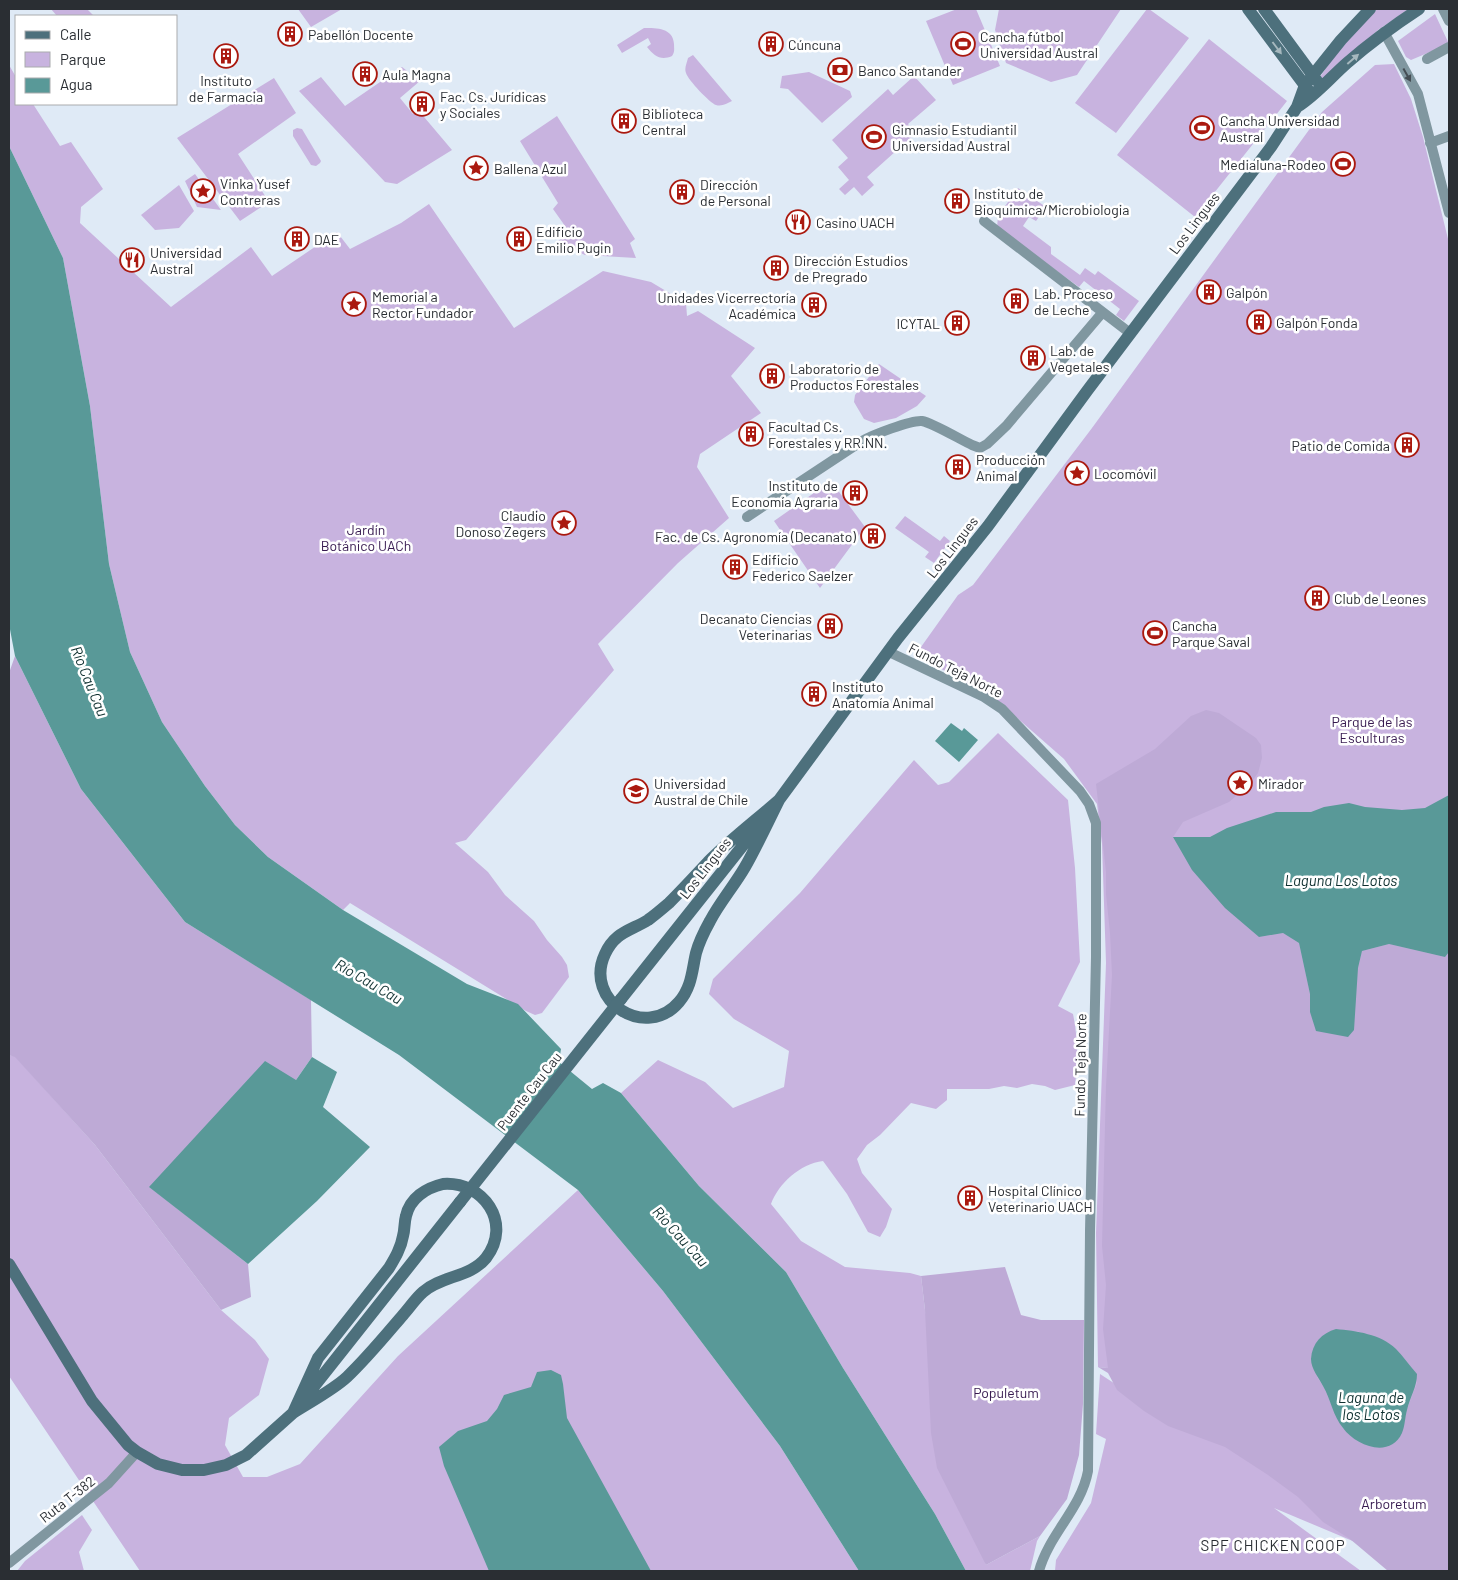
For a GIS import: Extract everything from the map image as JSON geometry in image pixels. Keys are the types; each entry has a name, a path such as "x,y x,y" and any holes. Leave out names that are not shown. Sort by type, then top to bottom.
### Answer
{"main road":[{"path":"1248,9 1323,86"},
{"path":"1264,9 1311,75 1313,97"},
{"name":"Los Lingues","path":"621,999 779,800 889,652 988,526 1130,333 1271,147 1297,107 1311,75 1370,9"},
{"name":"Los Lingues","path":"1297,107 1313,97 1384,32 1418,9"},
{"path":"779,800 745,867 709,922 696,952 690,984 681,1000 669,1011 655,1017 639,1018 618,1008 607,997 600,976 602,960 609,947 622,934 648,920 668,904 709,861 779,800"},
{"name":"Puente Cau Cau","path":"293,1413 621,999"},
{"path":"9,1264 92,1401 120,1436 137,1452 170,1468 193,1471 215,1468 231,1463 246,1455 293,1413 346,1378 424,1291 472,1269 485,1259 493,1245 496,1230 490,1207 480,1194 458,1184 443,1184 428,1189 415,1199 407,1212 404,1235 395,1258 318,1358 293,1413"}],"street":[{"path":"1443,9 1449,21"},
{"path":"1384,32 1418,94 1449,213"},
{"path":"1427,59 1449,47"},
{"path":"1430,143 1449,136"},
{"path":"984,221 1130,333"},
{"path":"747,517 872,435 922,421 980,448 987,444 1007,425 1102,313"},
{"name":"Fundo Teja Norte","path":"889,652 984,697 1002,708 1080,791 1089,804 1096,823 1096,957 1090,1221 1088,1471 1080,1496 1048,1547 1039,1571"},
{"name":"Ruta T-382","path":"9,1563 109,1483 137,1452"}],"green space":[{"path":"51,9 87,9 93,15 56,15"},
{"path":"298,9 342,9 311,27"},
{"name":"Cancha fútbol Universidad Austral","path":"957,9 976,9 1000,66 953,85 926,21"},
{"path":"999,9 1121,9 1077,75 1051,82 1006,63 995,30"},
{"path":"1147,9 1189,38 1116,133 1075,103"},
{"path":"1377,9 1409,9 1378,30 1323,81 1320,77 1339,49"},
{"path":"1435,14 1449,44 1411,60 1406,57 1398,41"},
{"path":"644,28 664,30 671,35 674,44 672,56 661,58 652,53 647,47 651,44 648,38 622,53 617,45"},
{"name":"Cancha Universidad Austral","path":"1209,39 1287,101 1195,217 1117,155"},
{"path":"693,55 732,101 716,105 695,86 685,69 688,58"},
{"path":"1394,64 1411,99 1423,137 1449,243 1449,1571 1417,1568 1274,1508 1361,1571 1055,1571 1056,1560 1091,1503 1106,1439 1096,1434 1100,1374 1152,1408 1307,1390 1098,1367 1096,1233 1106,963 1102,844 1097,804 1064,759 1001,704 916,654 958,595 973,585 1092,428 1322,112 1375,65"},
{"name":"Jardín Botánico UACh","path":"9,65 15,75 15,105 34,105 60,146 71,142 103,189 81,207 80,223 171,307 251,247 272,276 337,232 350,249 401,223 429,204 514,328 603,271 651,282 686,303 687,316 698,311 755,348 731,376 761,413 700,454 697,467 729,518 678,563 598,644 614,670 466,840 455,843 488,872 505,895 534,921 567,965 569,977 542,1013 535,1015 526,1011 350,903 343,910 268,857 235,825 205,786 162,722 130,652 109,564 90,406 63,258 9,146"},
{"path":"402,67 420,81 400,98 413,114 419,111 452,150 397,184 385,182 299,91 321,77 345,106"},
{"path":"809,72 850,91 852,97 822,123 788,89 780,88 782,76"},
{"name":"Gimnasio Estudiantil Universidad Austral","path":"914,76 936,100 908,124 915,134 867,177 874,185 862,196 854,187 845,195 839,189 849,180 838,167 848,158 832,140 888,89 893,95"},
{"path":"274,78 296,113 238,154 269,202 240,221 177,138"},
{"path":"557,116 635,239 630,243 636,258 585,255 557,242 570,233 553,209 558,203 520,141"},
{"path":"297,128 302,129 321,161 316,166 311,165 293,136 293,130"},
{"path":"195,174 221,210 197,207 185,181"},
{"path":"179,185 194,211 179,228 155,230 141,215"},
{"path":"1018,188 1046,207 1036,221 1029,217 1023,226 1051,247 1051,254 1080,275 1085,268 1095,275 1098,271 1139,301 1124,321 1116,315 1120,309 1084,281 1079,287 997,228 998,216"},
{"path":"879,364 926,396 917,406 896,418 874,423 864,419 854,402 855,395"},
{"path":"831,481 865,527 820,588 774,521"},
{"path":"905,516 940,541 944,536 950,541 934,563 925,557 929,552 895,528"},
{"path":"15,656 81,789 185,922 311,1000 312,1057 296,1080 150,1187 248,1264 251,1297 221,1310 95,1145 15,1057 9,1055 9,673"},
{"name":"Arboretum","path":"1206,710 1219,713 1256,738 1261,745 1262,758 1258,773 1250,784 1229,802 1183,822 1173,837 1259,937 1283,933 1299,943 1310,994 1310,1012 1358,968 1362,951 1389,944 1445,957 1449,952 1449,1571 1388,1571 1350,1539 1323,1522 1298,1497 1268,1475 1225,1447 1168,1426 1144,1411 1117,1390 1108,1373 1098,1367 1108,1368 1103,1329 1106,1285 1102,1246 1106,1086 1112,975 1106,872 1096,784 1155,749 1191,716","holes":["1357,1331 1384,1341 1409,1364 1417,1383 1407,1409 1402,1433 1343,1429 1317,1377"]},
{"path":"998,733 1068,800 1075,868 1080,962 1058,1006 1073,1014 1077,1050 1075,1085 1055,1090 1032,1084 1017,1088 1004,1086 989,1089 947,1089 947,1100 936,1109 911,1103 880,1135 867,1145 857,1159 862,1173 892,1209 886,1227 880,1237 868,1232 847,1194 823,1161 806,1166 791,1176 779,1189 771,1204 801,1241 845,1267 910,1273 921,1276 925,1310 986,1565 1040,1536 1037,1541 1030,1571 966,1571 935,1514 843,1368 786,1272 699,1186 621,1093 658,1060 705,1082 733,1108 784,1087 789,1051 734,1019 709,994 713,979 800,893 914,760 938,785 949,782"},
{"path":"9,1055 15,1056 95,1145 221,1310 255,1340 269,1359 259,1395 229,1418 225,1445 243,1477 267,1477 300,1464 398,1356 578,1190 663,1291 780,1446 859,1571 140,1571 9,1376"},
{"name":"Populetum","path":"1005,1267 1021,1315 1041,1320 1084,1320 1083,1404 1079,1455 1067,1499 1040,1536 986,1565 937,1468 931,1433 925,1310 921,1276"},
{"path":"82,1515 92,1530 79,1552 84,1571 17,1571 25,1561"}],"water":[{"name":"Río Cau Cau","path":"9,146 63,258 90,406 109,564 130,652 162,722 205,786 235,825 268,857 343,910 467,984 518,1004 561,1049 559,1062 592,1089 603,1083 621,1093 699,1186 786,1272 843,1368 935,1514 966,1571 859,1571 780,1446 663,1291 578,1190 399,1055 185,922 81,789 15,656 9,624"},
{"path":"951,723 962,731 964,728 978,740 959,762 935,741"},
{"name":"Laguna Los Lotos","path":"1449,795 1449,952 1445,957 1389,944 1362,951 1358,968 1354,1030 1348,1037 1316,1031 1310,1012 1310,994 1299,943 1283,933 1259,937 1225,908 1192,870 1173,837 1210,837 1227,828 1276,812 1311,812 1324,807 1349,803 1365,807 1402,810 1425,808"},
{"path":"312,1057 337,1072 323,1107 370,1147 317,1201 248,1264 149,1187 265,1061 296,1080"},
{"name":"Laguna de los Lotos","path":"1336,1329 1360,1332 1383,1340 1396,1349 1417,1374 1402,1433 1397,1441 1390,1446 1381,1448 1364,1444 1356,1440 1343,1428 1314,1370 1311,1363 1313,1348 1322,1336"},
{"path":"551,1370 561,1375 567,1418 651,1571 489,1571 444,1466 439,1447 458,1431 487,1421 497,1409 504,1395 531,1387 537,1372"}],"place":[{"name":"Pabellón Docente","path":"290,34"},
{"name":"Cúncuna","path":"771,44"},
{"name":"Cancha fútbol Universidad Austral","path":"963,44"},
{"name":"Instituto de Farmacia","path":"226,56"},
{"name":"Banco Santander","path":"840,70"},
{"name":"Aula Magna","path":"365,74"},
{"name":"Fac. Cs. Jurídicas y Sociales","path":"422,104"},
{"name":"Biblioteca Central","path":"624,121"},
{"name":"Cancha Universidad Austral","path":"1202,128"},
{"name":"Gimnasio Estudiantil Universidad Austral","path":"874,137"},
{"name":"Medialuna-Rodeo","path":"1343,164"},
{"name":"Ballena Azul","path":"476,168"},
{"name":"Vinka Yusef Contreras","path":"203,191"},
{"name":"Dirección de Personal","path":"682,192"},
{"name":"Instituto de Bioquimica/Microbiologia","path":"957,201"},
{"name":"Casino UACH","path":"798,222"},
{"name":"DAE","path":"297,239"},
{"name":"Edificio Emilio Pugin","path":"519,239"},
{"name":"Universidad Austral","path":"132,260"},
{"name":"Dirección Estudios de Pregrado","path":"776,268"},
{"name":"Galpón","path":"1209,292"},
{"name":"Lab. Proceso de Leche","path":"1016,301"},
{"name":"Memorial a Rector Fundador","path":"354,304"},
{"name":"Unidades Vicerrectoría Académica","path":"814,305"},
{"name":"Galpón Fonda","path":"1259,322"},
{"name":"ICYTAL","path":"957,323"},
{"name":"Lab. de Vegetales","path":"1033,358"},
{"name":"Laboratorio de Productos Forestales","path":"772,376"},
{"name":"Facultad Cs. Forestales y RR.NN.","path":"751,434"},
{"name":"Patio de Comida","path":"1407,445"},
{"name":"Producción Animal","path":"958,467"},
{"name":"Locomóvil","path":"1077,473"},
{"name":"Instituto de Economía Agraria","path":"855,493"},
{"name":"Claudio Donoso Zegers","path":"564,523"},
{"name":"Fac. de Cs. Agronomía (Decanato)","path":"873,536"},
{"name":"Edificio Federico Saelzer","path":"735,567"},
{"name":"Club de Leones","path":"1317,598"},
{"name":"Decanato Ciencias Veterinarias","path":"830,626"},
{"name":"Cancha Parque Saval","path":"1155,633"},
{"name":"Instituto Anatomía Animal","path":"814,694"},
{"name":"Mirador","path":"1240,783"},
{"name":"Universidad Austral de Chile","path":"636,791"},
{"name":"Hospital Clínico Veterinario UACH","path":"970,1198"}],"district":[{"name":"SPF CHICKEN COOP","path":"1273,1545"}],"park label":[{"name":"Parque de las Esculturas","path":"1372,730"}]}
